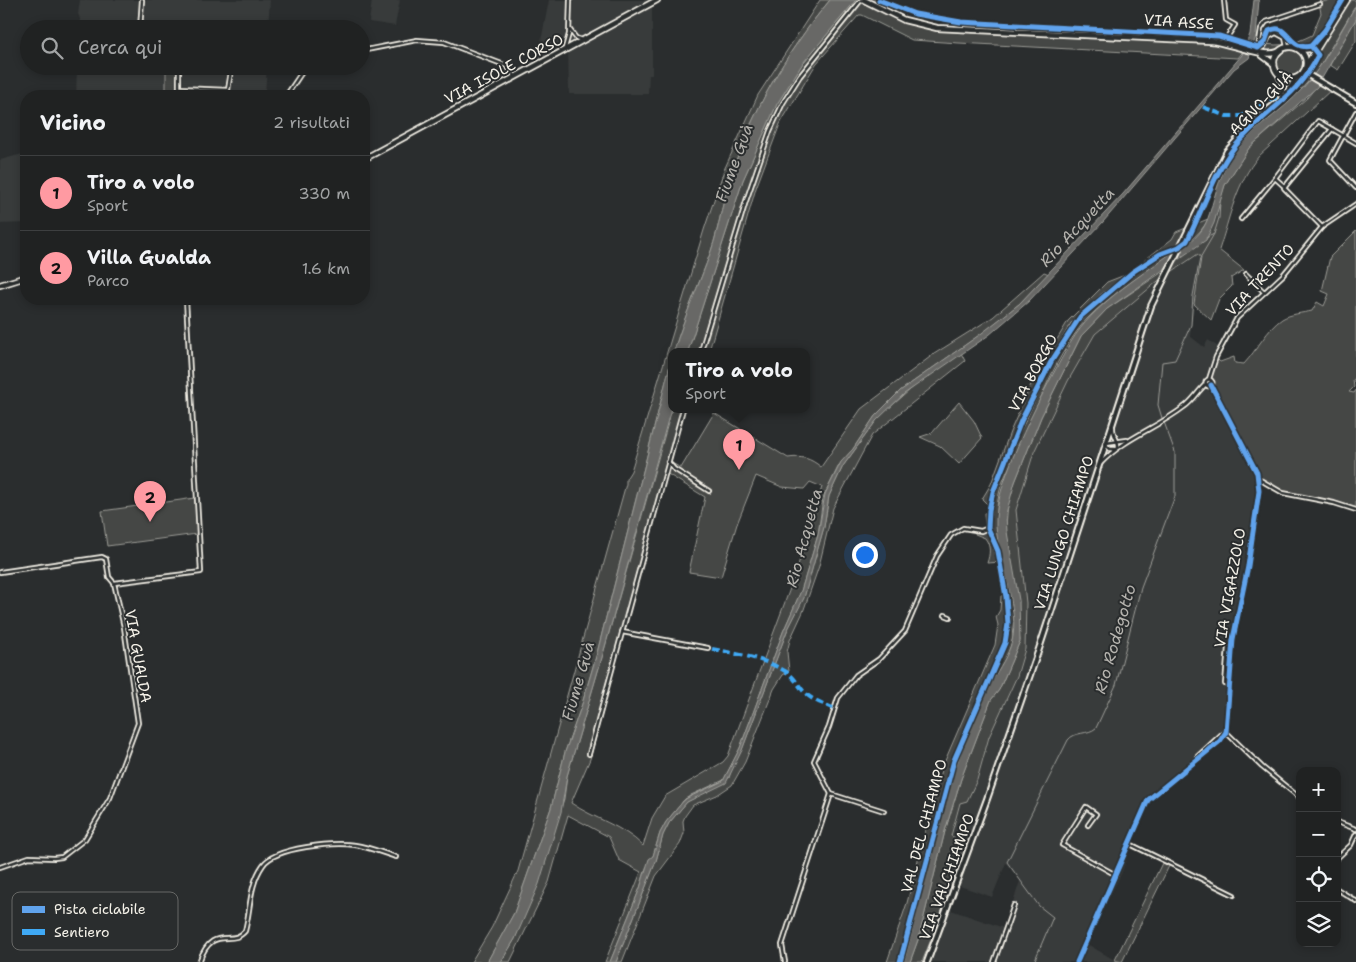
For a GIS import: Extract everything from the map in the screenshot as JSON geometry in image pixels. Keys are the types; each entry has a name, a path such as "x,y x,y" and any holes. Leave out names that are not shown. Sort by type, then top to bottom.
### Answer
{"main road":[{"name":"VIA ISOLE CORSO","path":"370,156 657,0"},
{"path":"864,0 904,20 937,28 1211,41 1278,52"},
{"path":"1179,247 1230,146 1254,121 1286,96 1296,78 1305,70 1347,0"},
{"path":"1300,50 1312,48 1327,34"},
{"path":"1274,64 1278,52 1287,45 1300,50 1305,56 1305,70 1309,76 1356,103"},
{"path":"1258,50 1274,64 1284,86 1280,102"},
{"path":"1279,75 1287,79 1296,78"},
{"name":"VIA LUNGO CHIAMPO","path":"987,799 1151,306 1179,247"},
{"path":"0,285 20,279"},
{"name":"VIA VALCHIAMPO","path":"927,962 987,799"}],"street":[{"path":"141,20 142,0"},
{"path":"564,51 569,29 570,0"},
{"path":"701,348 746,201 770,131 783,103 800,76 861,0"},
{"name":"VIA ASSE","path":"879,0 915,14 961,22 1227,37 1258,50"},
{"path":"1224,0 1226,20 1234,25 1227,37"},
{"path":"1258,50 1262,26 1266,22 1320,4"},
{"path":"569,29 578,39 585,40"},
{"path":"1258,50 1264,47 1269,37 1276,33 1283,35 1287,45"},
{"path":"572,34 573,46"},
{"path":"370,49 418,40 444,42 507,66 516,77"},
{"path":"567,41 573,46"},
{"path":"179,75 180,88 228,90 231,75"},
{"path":"290,90 300,75"},
{"path":"1356,112 1330,160 1356,188"},
{"path":"1241,219 1318,121 1356,143"},
{"path":"1285,188 1332,129"},
{"path":"1275,178 1315,217 1322,227"},
{"name":"VIA TRENTO","path":"1206,384 1216,358 1233,324 1290,267 1322,227 1356,204"},
{"name":"VIA BORGO","path":"831,794 814,761 829,727 833,708 838,698 856,675 879,659 905,631 937,556 951,535 965,528 986,530 989,525 991,500 1010,446 1051,362 1073,325 1096,302 1128,276 1160,254 1179,247"},
{"path":"1246,274 1259,284 1264,292"},
{"path":"114,583 202,572 186,305"},
{"path":"1209,380 1212,382 1211,385 1257,473 1257,478 1284,493 1334,503 1356,510"},
{"path":"1098,467 1128,440 1185,407 1206,384 1211,385"},
{"path":"589,754 682,413"},
{"path":"1112,419 1112,431 1117,440 1117,448"},
{"path":"1105,444 1117,440 1128,440"},
{"path":"1105,444 1110,448 1117,448"},
{"path":"668,462 674,470 709,491"},
{"name":"VIA VIGAZZOLO","path":"1226,732 1232,648 1248,566 1259,492 1257,478"},
{"name":"VIA GUALDA","path":"0,572 102,557 106,559 109,577 114,583 124,627 138,723 110,798 85,839 62,856 54,858 29,857 0,867"},
{"path":"945,614 950,617"},
{"path":"622,632 708,648"},
{"path":"1077,962 1148,800 1198,758 1224,732 1296,795"},
{"path":"785,962 782,945 831,794 884,811"},
{"path":"1088,825 1096,814 1086,807 1062,845 1116,875"},
{"path":"1341,823 1356,829"},
{"path":"1338,857 1351,845 1356,834"},
{"path":"198,962 203,949 208,943 217,939 241,936 245,931 252,886 264,863 270,858 303,848 353,844 396,857"},
{"path":"1130,844 1234,894"},
{"path":"1341,892 1356,901"},
{"path":"994,962 1014,905"}],"shaded area":[{"path":"80,0 270,0 269,20 80,20 78,14"},
{"path":"372,0 400,0 395,26 370,22"},
{"path":"549,0 657,0 652,3 652,75 649,75 648,94 569,94 568,49 536,66"},
{"path":"820,0 830,0 798,42 758,108 729,181 711,251 675,348 668,348 724,170 758,95"},
{"path":"830,0 856,0 803,63 777,104 743,180 689,348 675,348 711,251 729,181 758,108 770,86 813,21"},
{"path":"856,0 885,0 881,8 904,20 934,28 1220,42 1245,49 1238,58 912,40 859,15 816,64 780,124 756,188 710,348 689,348 743,180 777,104 803,63"},
{"path":"1254,0 1259,0 1256,36 1249,58 1234,69 1103,222 1029,301 989,335 904,394 876,421 843,466 829,496 824,527 804,598 787,631 742,750 726,783 687,802 669,823 616,962 610,962 640,888 649,859 653,856 660,833 666,822 685,799 723,781 740,748 783,632 801,591 818,535 825,494 841,462 853,449 875,416 900,391 982,333 1019,304 1123,194 1242,55 1250,34"},
{"path":"1330,0 1356,0 1356,5 1317,71 1302,89 1284,84 1273,62 1259,54 1262,43 1288,44 1312,35 1321,13 1319,3"},
{"path":"1356,5 1356,19 1317,87 1249,148 1225,185 1214,223 1206,240 1107,309 1081,336 1041,417 1015,482 1006,514 1007,532 1019,600 1020,641 999,690 991,700 961,779 945,831 919,937 910,962 904,962 945,800 954,773 976,714 1006,657 1012,641 1014,628 1013,614 996,526 997,507 1012,459 1036,406 1071,342 1091,316 1130,283 1198,235 1210,214 1221,177 1233,155 1244,141 1286,105 1310,80 1331,49"},
{"path":"1356,19 1356,41 1338,70 1330,65"},
{"path":"77,75 266,75 265,90 76,90"},
{"path":"166,75 178,75 177,90 166,90"},
{"path":"1320,82 1332,89 1259,156 1251,166 1239,189 1219,250 1244,270 1231,278 1232,286 1219,299 1211,320 1194,304 1201,258 1198,254 1158,281 1095,334 1068,381 1034,452 1016,510 1026,603 1025,649 1017,676 989,737 977,780 967,801 960,803 951,836 969,844 922,962 910,962 919,937 945,831 961,779 991,700 999,690 1020,641 1006,526 1008,504 1041,417 1081,336 1107,309 1173,265 1209,231 1225,185 1249,148 1307,98"},
{"path":"20,155 20,223 0,224 0,160"},
{"path":"1208,219 1191,240 1126,286 1096,310 1076,332 1048,381 1000,488 997,520 1003,562 987,563 988,544 985,538 975,534 976,530 980,531 985,527 984,513 989,512 989,506 982,499 991,484 1010,432 1033,380 1068,321 1107,282 1125,275 1172,239 1176,232"},
{"path":"1356,231 1356,377 1353,380 1354,387 1349,392 1354,393 1356,390 1356,512 1320,498 1284,492 1258,479 1213,388 1206,381 1216,358 1220,362 1234,357 1235,363 1244,364 1272,328 1282,319 1312,311 1317,302 1324,306 1329,294 1322,291 1330,257"},
{"path":"1198,254 1201,258 1190,336 1204,347 1208,340 1220,348 1216,358 1213,388 1258,479 1259,492 1233,658 1227,733 1147,802 1122,872 1087,944 1118,962 928,962 948,909 1004,928 1020,881 1006,863 992,897 954,884 960,867 951,836 960,803 977,780 989,737 1017,676 1025,649 1026,603 1016,510 1034,452 1068,381 1095,334 1158,281"},
{"path":"1044,272 1049,274 1019,304 988,329 900,391 875,416 853,449 839,465 823,498 818,535 801,591 783,632 740,748 723,781 685,799 666,822 610,962 605,962 641,872 619,860 609,837 568,815 549,882 510,962 501,962 515,939 564,799 567,776 671,413 681,413 668,461 681,468 714,413 788,458 806,458 821,467 861,409 934,354 993,317","holes":["666,473 705,497 689,572 721,577 737,524 756,476 782,487 804,489 810,482 822,487 795,575 728,756 723,762 665,796 652,818 643,846 617,827 571,803 590,759"]},
{"path":"668,349 668,373 597,653 565,752 551,808 514,913 487,962 471,962 492,927 518,871 626,479 631,471"},
{"path":"961,353 965,361 872,435 833,508 819,566 803,612 790,640 787,652 789,671 783,675 774,689 745,762 732,785 717,795 693,805 685,816 683,821 684,833 680,844 656,876 622,962 616,962 669,823 687,802 729,778 732,767 742,750 787,631 804,597 824,527 829,496 843,466 879,417 918,383"},
{"path":"668,373 668,413 670,413 567,776 561,812 539,884 515,939 501,962 487,962 514,913 551,808 565,752 597,653"},
{"path":"959,402 974,421 982,438 959,464 940,446 920,437 932,433"},
{"path":"195,498 197,534 107,546 102,511"},
{"path":"1009,593 1013,638 1007,657 985,695 963,747 936,836 904,962 887,962 907,903 941,770 995,645 998,625 996,617 1000,610 1001,596"},
{"path":"1163,861 1170,864 1122,962 1115,960"}],"waterway":[{"name":"Rio Rodegotto","path":"1162,418 1158,405 1162,362 1175,360 1191,325 1193,296 1200,258 1214,234 1219,218 1220,202"},
{"name":"Rio Rodegotto","path":"1206,238 1214,234"},
{"name":"Rio Rodegotto","path":"1034,962 1053,917 1039,906 1007,862 1068,740 1074,735 1089,732 1096,728 1116,685 1141,587 1175,496 1175,452 1164,422"},
{"name":"Rio Acquetta","path":"682,802 691,795 724,780"}],"marked path":[{"path":"1203,107 1226,116 1242,116 1280,95"},
{"path":"712,649 750,657 777,667 792,676 809,696 833,708"}],"cycle path":[{"path":"879,0 915,14 961,22 1219,36 1258,48 1265,42 1269,31 1275,29 1285,32 1297,45 1303,47 1311,46 1325,30 1343,0"},
{"name":"AGNO-GUÀ","path":"900,962 954,760 1005,643 1008,624 1006,597 998,551 988,528 989,510 993,492 1021,421 1051,362 1080,317 1134,271 1160,254 1179,247 1187,241 1215,179 1228,156 1247,133 1290,93 1310,70 1318,55 1311,46"},
{"path":"1077,962 1148,800 1220,741 1226,732 1233,639 1248,566 1259,491 1257,473 1211,385"}],"place":[{"name":"Tiro a volo","path":"739,470"},
{"name":"Villa Gualda","path":"150,522"}],"water label":[{"name":"Fiume Guà","path":"734,163"},
{"name":"Fiume Guà","path":"578,681"}]}
